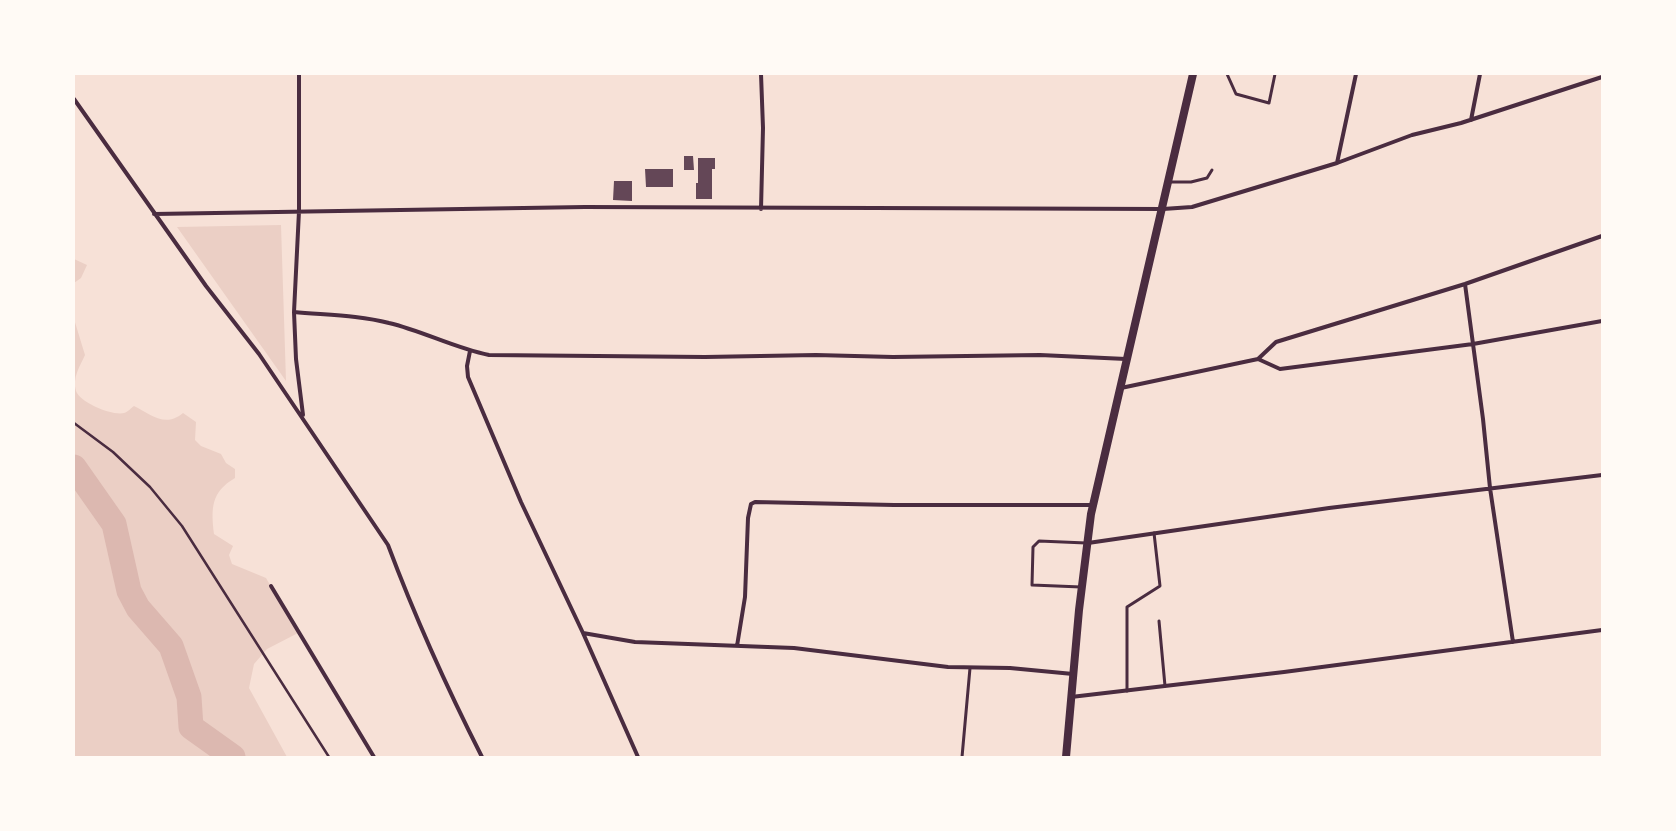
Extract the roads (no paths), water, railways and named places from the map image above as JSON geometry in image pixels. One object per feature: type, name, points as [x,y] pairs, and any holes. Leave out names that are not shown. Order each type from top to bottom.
[{"type":"main road","points":[[1066,757],[1082,587],[1094,505],[1121,388],[1126,359],[1163,209],[1193,74]]},
{"type":"street","points":[[299,74],[299,211],[294,312],[296,359],[303,418]]},
{"type":"street","points":[[761,74],[763,128],[761,209]]},
{"type":"street","points":[[1337,163],[1356,74]]},
{"type":"street","points":[[1471,120],[1480,74]]},
{"type":"street","points":[[1595,80],[1596,74]]},
{"type":"street","points":[[154,214],[585,207],[761,209],[1192,208],[1337,163],[1412,135],[1471,120],[1602,77]]},
{"type":"street","points":[[74,99],[206,286],[259,354],[388,545],[453,701],[482,757]]},
{"type":"street","points":[[1121,388],[1258,359],[1276,342],[1465,284],[1602,236]]},
{"type":"street","points":[[1465,284],[1490,488],[1512,642]]},
{"type":"street","points":[[294,312],[357,317],[388,322],[470,351],[489,355],[705,357],[816,355],[893,357],[1032,355],[1126,359]]},
{"type":"street","points":[[1258,359],[1280,369],[1473,344],[1602,321]]},
{"type":"street","points":[[470,351],[467,366],[468,377],[521,502],[583,633],[638,757]]},
{"type":"street","points":[[1088,543],[1322,509],[1602,475]]},
{"type":"street","points":[[737,646],[745,597],[748,518],[751,504],[755,502],[894,505],[1094,505]]},
{"type":"street","points":[[271,586],[374,757]]},
{"type":"street","points":[[1071,697],[1602,630]]},
{"type":"street","points":[[583,633],[635,642],[794,648],[948,667],[1010,668],[1074,674]]},
{"type":"lane","points":[[1227,74],[1236,94],[1269,103],[1276,74]]},
{"type":"lane","points":[[1169,182],[1191,182],[1208,178],[1212,170]]},
{"type":"lane","points":[[1127,691],[1127,607],[1160,586],[1154,533]]},
{"type":"lane","points":[[1082,587],[1032,585],[1033,547],[1039,541],[1088,543]]},
{"type":"lane","points":[[1159,621],[1165,686]]},
{"type":"lane","points":[[962,757],[970,668]]},
{"type":"waterway","points":[[74,467],[114,524],[129,591],[138,608],[171,646],[189,697],[191,727],[233,757]]}]
